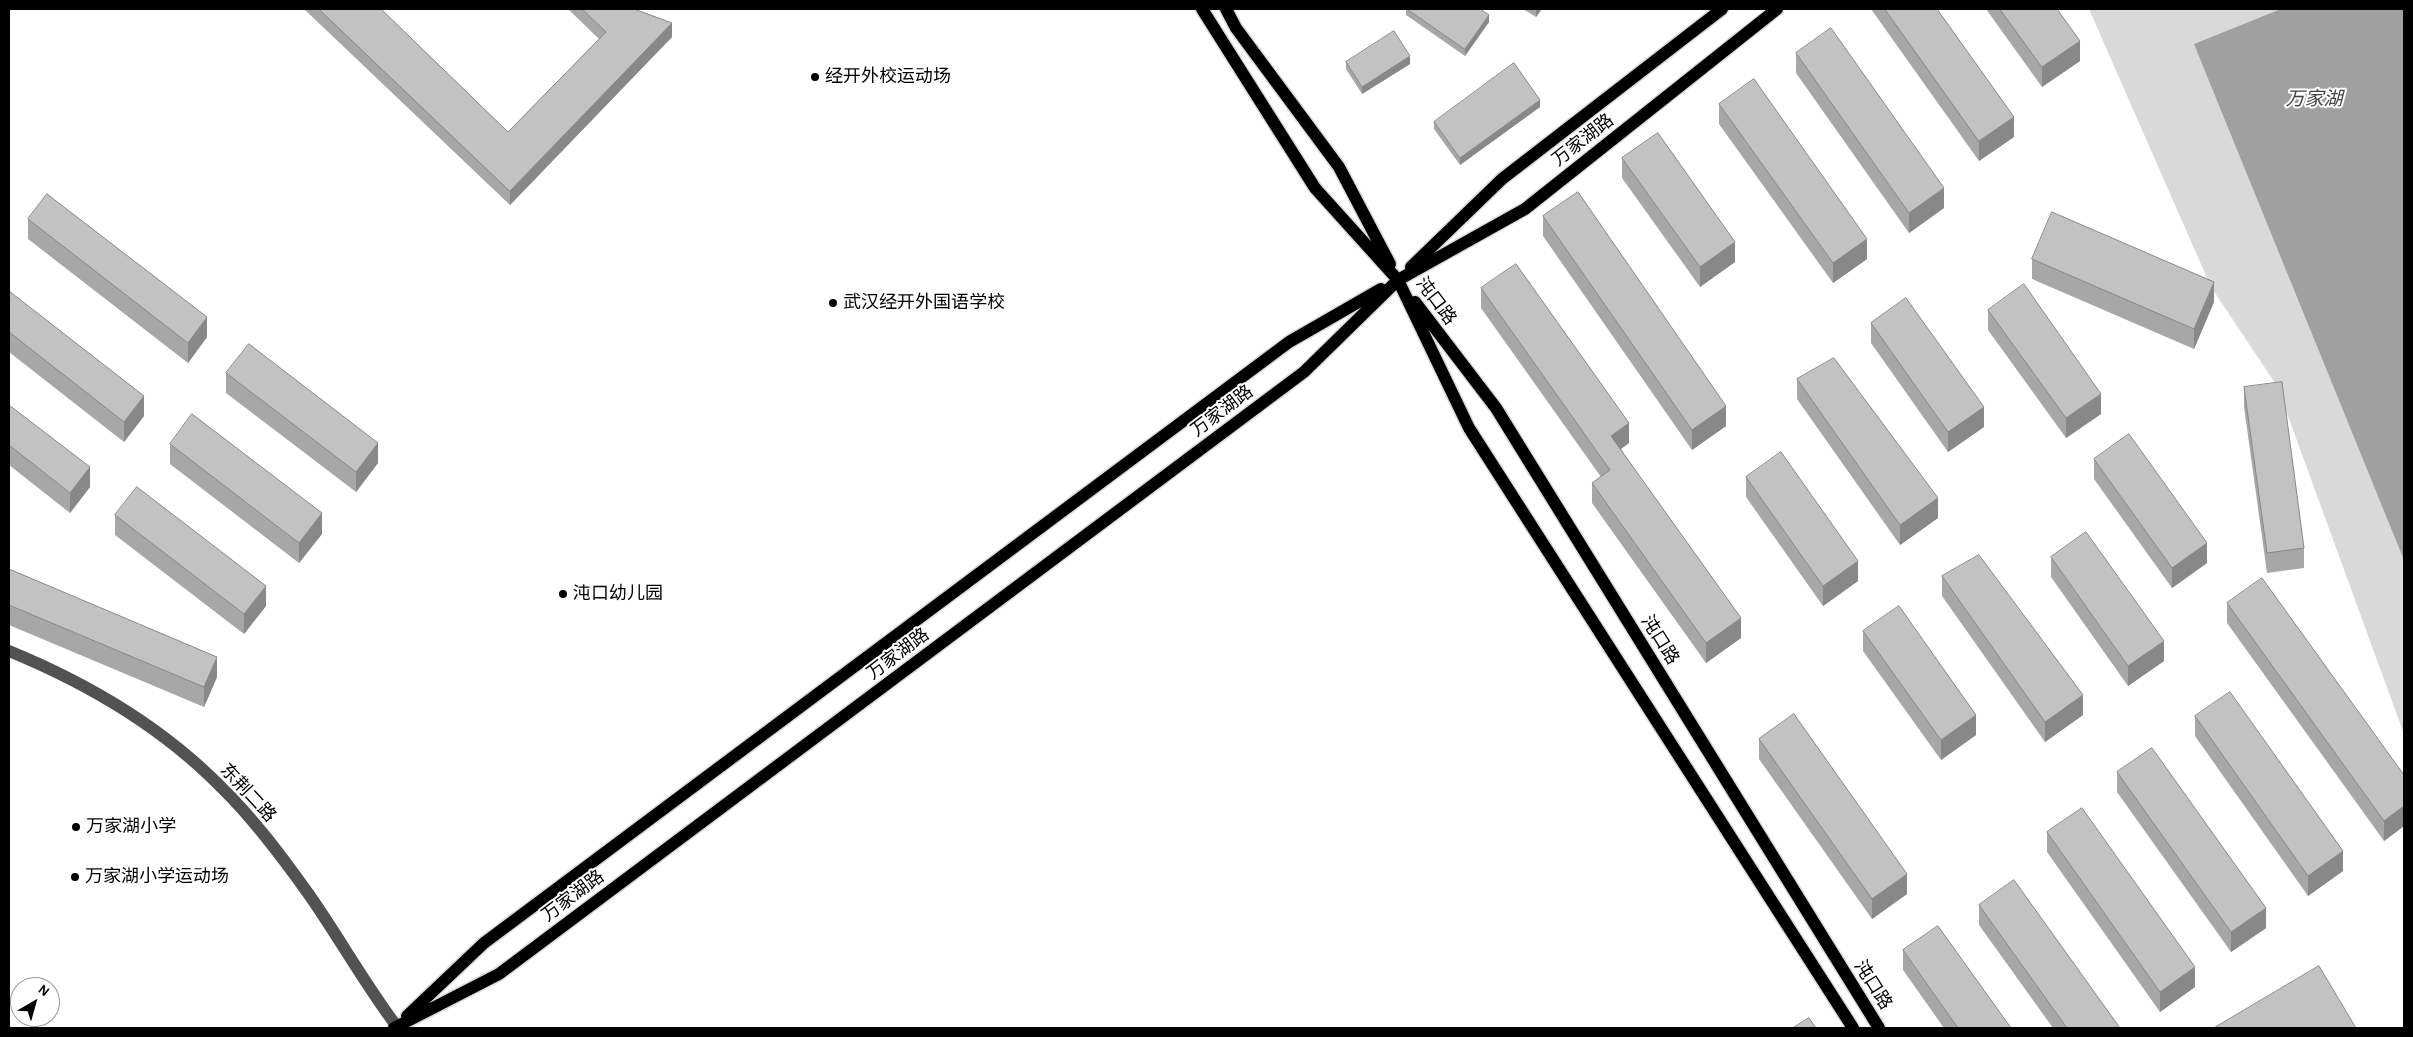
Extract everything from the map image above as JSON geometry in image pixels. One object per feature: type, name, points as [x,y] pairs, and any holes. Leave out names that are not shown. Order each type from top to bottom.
[{"type":"main road","name":"沌口路","points":[[1202,9],[1314,188],[1398,280],[1496,408],[1879,1028]]},
{"type":"main road","name":"沌口路","points":[[1226,9],[1236,28],[1339,167],[1398,280],[1469,428],[1853,1028]]},
{"type":"main road","name":"万家湖路","points":[[395,1028],[500,974],[1304,372],[1502,179],[1722,9]]},
{"type":"main road","name":"万家湖路","points":[[395,1028],[484,943],[1289,342],[1525,208],[1777,9]]},
{"type":"street","name":"东荆二路","points":[[9,651],[71,678],[121,706],[172,744],[222,787],[273,847],[310,896],[395,1028]]},
{"type":"shaded area","points":[[2089,9],[2404,9],[2404,734],[2277,386],[2211,287]]},
{"type":"water","name":"万家湖","points":[[2281,9],[2404,9],[2404,560],[2194,44]]},
{"type":"building","points":[[319,9],[381,9],[508,132],[606,32],[582,9],[634,9],[672,23],[510,191]]},
{"type":"building","points":[[1407,9],[1480,9],[1489,15],[1465,49]]},
{"type":"building","points":[[1885,9],[1937,9],[2014,117],[1979,141]]},
{"type":"building","points":[[2000,9],[2057,9],[2080,41],[2042,67]]},
{"type":"building","points":[[1831,28],[1944,188],[1909,213],[1796,53]]},
{"type":"building","points":[[1394,31],[1410,56],[1362,87],[1346,62]]},
{"type":"building","points":[[1514,63],[1540,100],[1460,158],[1434,122]]},
{"type":"building","points":[[1754,79],[1867,239],[1833,263],[1719,104]]},
{"type":"building","points":[[1658,133],[1735,242],[1700,267],[1622,158]]},
{"type":"building","points":[[1578,192],[1726,406],[1692,430],[1543,216]]},
{"type":"building","points":[[47,194],[207,317],[188,343],[28,219]]},
{"type":"building","points":[[2052,212],[2214,282],[2194,329],[2032,259]]},
{"type":"building","points":[[1516,264],[1629,423],[1611,436],[1741,618],[1706,643],[1592,483],[1610,470],[1481,288]]},
{"type":"building","points":[[2024,284],[2101,394],[2066,418],[1988,310]]},
{"type":"building","points":[[9,291],[144,396],[124,422],[9,332]]},
{"type":"building","points":[[1906,298],[1984,407],[1948,432],[1871,323]]},
{"type":"building","points":[[249,344],[378,443],[356,472],[226,373]]},
{"type":"building","points":[[1834,358],[1938,498],[1900,525],[1797,379]]},
{"type":"building","points":[[2282,382],[2304,548],[2267,553],[2244,387]]},
{"type":"building","points":[[9,405],[90,467],[70,493],[9,445]]},
{"type":"building","points":[[192,414],[322,513],[299,543],[170,444]]},
{"type":"building","points":[[2129,434],[2207,543],[2172,568],[2094,459]]},
{"type":"building","points":[[1781,452],[1858,561],[1823,586],[1746,477]]},
{"type":"building","points":[[137,487],[266,586],[244,614],[115,515]]},
{"type":"building","points":[[2086,532],[2164,641],[2128,666],[2051,557]]},
{"type":"building","points":[[1979,555],[2083,695],[2045,722],[1942,576]]},
{"type":"building","points":[[9,569],[217,657],[204,687],[9,605]]},
{"type":"building","points":[[2262,578],[2404,775],[2404,806],[2384,821],[2227,603]]},
{"type":"building","points":[[1899,606],[1976,715],[1941,740],[1863,631]]},
{"type":"building","points":[[2230,692],[2343,851],[2308,876],[2195,716]]},
{"type":"building","points":[[1794,714],[1907,874],[1872,899],[1759,739]]},
{"type":"building","points":[[2152,748],[2266,908],[2231,932],[2117,772]]},
{"type":"building","points":[[2082,808],[2195,967],[2160,992],[2047,832]]},
{"type":"building","points":[[2014,880],[2120,1028],[2067,1028],[1979,905]]},
{"type":"building","points":[[1938,926],[2011,1028],[1958,1028],[1903,950]]},
{"type":"building","points":[[2319,966],[2356,1028],[2214,1028]]},
{"type":"building","points":[[1809,1018],[1816,1028],[1793,1028]]},
{"type":"place","name":"经开外校运动场","points":[[815,77]]},
{"type":"place","name":"武汉经开外国语学校","points":[[833,303]]},
{"type":"place","name":"沌口幼儿园","points":[[563,594]]},
{"type":"place","name":"万家湖小学","points":[[76,827]]},
{"type":"place","name":"万家湖小学运动场","points":[[75,877]]}]
